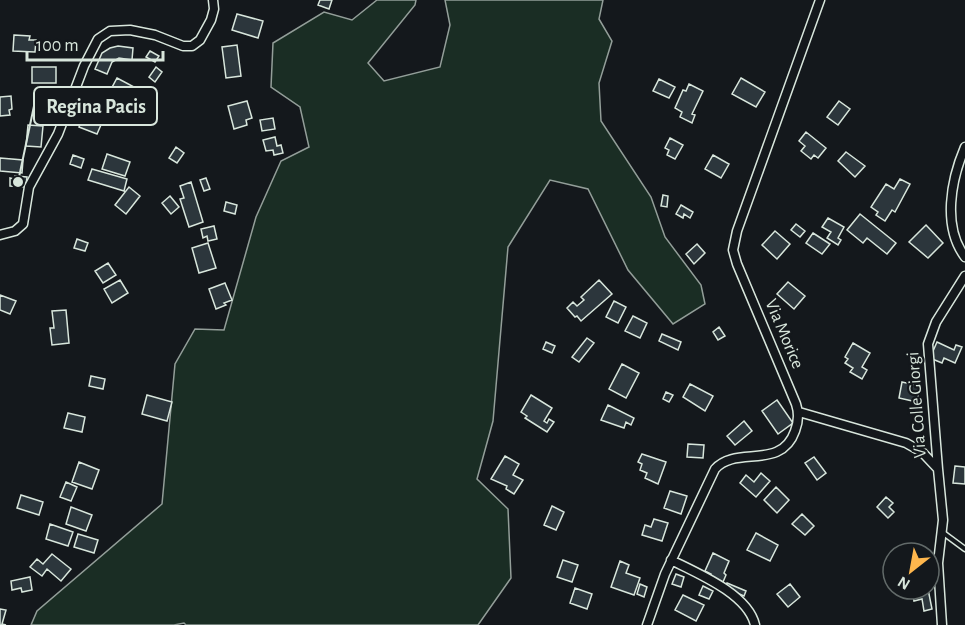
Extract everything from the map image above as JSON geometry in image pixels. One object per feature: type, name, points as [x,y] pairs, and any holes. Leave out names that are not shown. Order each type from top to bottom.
[{"type":"street","points":[[0,235],[15,231],[22,225],[29,187],[58,134],[86,61],[100,37],[114,30],[135,31],[164,38],[183,46],[192,46],[200,40],[211,20],[214,9],[213,0]]},
{"type":"street","name":"Via Morice","points":[[799,412],[737,264],[734,246],[741,220],[820,0]]},
{"type":"street","points":[[965,147],[956,174],[951,216],[955,238],[965,257]]},
{"type":"street","name":"Via Colle Giorgi","points":[[942,625],[938,563],[943,520],[928,344],[936,322],[965,276]]},
{"type":"street","points":[[647,625],[671,560],[718,466],[729,459],[759,457],[782,449],[793,436],[799,412],[906,443],[922,452],[938,470]]},
{"type":"street","points":[[671,560],[729,592],[750,613],[755,625]]},
{"type":"lane","points":[[942,532],[965,549]]},
{"type":"green space","points":[[377,0],[416,0],[415,5],[368,63],[384,81],[440,67],[450,25],[445,0],[603,0],[599,19],[612,41],[599,83],[601,121],[651,197],[665,237],[701,285],[705,304],[673,324],[628,270],[588,189],[550,180],[508,247],[493,421],[477,479],[508,509],[511,578],[478,625],[186,625],[184,623],[174,625],[31,625],[37,611],[162,504],[175,364],[195,329],[224,330],[256,217],[281,161],[309,147],[300,107],[271,87],[273,43],[324,12],[352,20]]},
{"type":"building","points":[[320,0],[332,0],[329,9],[318,5]]},
{"type":"building","points":[[237,14],[263,21],[258,38],[232,30]]},
{"type":"building","points":[[14,35],[30,36],[29,40],[36,40],[35,52],[13,51]]},
{"type":"building","points":[[237,45],[241,76],[226,78],[222,47]]},
{"type":"building","points":[[118,46],[133,48],[132,60],[119,58],[112,62],[107,74],[95,69],[102,53]]},
{"type":"building","points":[[150,51],[159,56],[155,62],[146,57]]},
{"type":"building","points":[[32,67],[56,67],[56,83],[32,83]]},
{"type":"building","points":[[156,67],[162,72],[155,82],[149,77]]},
{"type":"building","points":[[117,78],[136,88],[129,102],[109,93]]},
{"type":"building","points":[[741,78],[765,92],[756,107],[732,94]]},
{"type":"building","points":[[659,79],[675,87],[669,98],[653,91]]},
{"type":"building","points":[[689,84],[703,91],[692,114],[695,115],[692,123],[680,117],[682,112],[675,108],[683,90],[686,91]]},
{"type":"building","points":[[11,96],[10,115],[0,116],[0,97]]},
{"type":"building","points":[[247,101],[252,118],[246,120],[247,125],[234,129],[228,106]]},
{"type":"building","points":[[839,101],[850,109],[838,125],[827,117]]},
{"type":"building","points":[[85,111],[104,118],[97,134],[79,127]]},
{"type":"building","points":[[273,118],[275,129],[262,131],[260,120]]},
{"type":"building","points":[[28,125],[43,126],[41,147],[26,146]]},
{"type":"building","points":[[806,132],[826,148],[818,158],[814,155],[811,159],[801,151],[805,146],[799,141]]},
{"type":"building","points":[[275,137],[277,146],[281,145],[283,153],[274,155],[273,150],[266,151],[263,140]]},
{"type":"building","points":[[670,138],[683,145],[675,159],[667,155],[669,150],[665,148]]},
{"type":"building","points":[[176,147],[184,153],[177,163],[169,158]]},
{"type":"building","points":[[846,152],[865,166],[855,177],[838,161]]},
{"type":"building","points":[[107,154],[130,162],[125,176],[102,169]]},
{"type":"building","points":[[73,155],[84,159],[81,168],[70,164]]},
{"type":"building","points":[[713,155],[729,164],[721,178],[705,169]]},
{"type":"building","points":[[0,158],[23,160],[22,173],[0,171]]},
{"type":"building","points":[[92,169],[127,179],[124,191],[88,180]]},
{"type":"building","points":[[15,176],[27,177],[26,187],[10,186],[10,178],[14,179]]},
{"type":"building","points":[[206,178],[210,189],[204,191],[200,180]]},
{"type":"building","points":[[900,179],[910,184],[895,212],[892,210],[885,221],[876,215],[878,212],[871,207],[886,184],[894,189]]},
{"type":"building","points":[[191,182],[203,222],[189,227],[180,199],[184,198],[180,186]]},
{"type":"building","points":[[129,187],[140,196],[126,214],[115,205]]},
{"type":"building","points":[[663,195],[668,196],[667,207],[661,206]]},
{"type":"building","points":[[170,196],[179,207],[171,214],[162,203]]},
{"type":"building","points":[[226,202],[237,205],[235,214],[224,211]]},
{"type":"building","points":[[681,205],[693,212],[690,218],[684,214],[683,218],[676,214]]},
{"type":"building","points":[[860,214],[896,243],[887,254],[867,238],[863,243],[847,230]]},
{"type":"building","points":[[828,218],[844,227],[838,238],[841,240],[838,245],[827,238],[831,232],[822,227]]},
{"type":"building","points":[[796,224],[805,231],[800,237],[791,230]]},
{"type":"building","points":[[926,225],[943,243],[928,258],[909,242]]},
{"type":"building","points":[[214,226],[217,239],[208,241],[207,236],[203,238],[201,229]]},
{"type":"building","points":[[775,231],[790,244],[777,259],[762,245]]},
{"type":"building","points":[[813,233],[830,244],[822,254],[806,243]]},
{"type":"building","points":[[77,239],[88,243],[85,251],[74,248]]},
{"type":"building","points":[[208,243],[216,268],[199,273],[192,248]]},
{"type":"building","points":[[697,244],[705,253],[694,264],[686,254]]},
{"type":"building","points":[[108,263],[116,275],[103,283],[95,271]]},
{"type":"building","points":[[120,280],[128,293],[112,303],[104,289]]},
{"type":"building","points":[[599,280],[612,294],[581,321],[567,308],[573,302],[577,306],[584,300],[581,297]]},
{"type":"building","points":[[788,282],[805,296],[794,309],[777,294]]},
{"type":"building","points":[[225,283],[232,300],[216,309],[209,289]]},
{"type":"building","points":[[0,295],[16,301],[10,314],[0,310]]},
{"type":"building","points":[[614,301],[626,307],[618,323],[606,317]]},
{"type":"building","points":[[66,310],[69,343],[52,345],[50,328],[54,328],[52,311]]},
{"type":"building","points":[[633,316],[647,323],[640,338],[625,331]]},
{"type":"building","points":[[719,327],[725,336],[718,340],[713,332]]},
{"type":"building","points":[[662,334],[681,342],[678,350],[659,341]]},
{"type":"building","points":[[587,338],[594,343],[579,362],[572,357]]},
{"type":"building","points":[[546,342],[555,346],[552,353],[543,349]]},
{"type":"building","points":[[937,342],[954,350],[956,345],[962,347],[955,363],[944,358],[942,363],[930,358]]},
{"type":"building","points":[[853,343],[870,353],[862,367],[867,370],[862,379],[850,372],[853,368],[845,363],[848,359],[845,357]]},
{"type":"building","points":[[622,364],[639,373],[626,398],[609,389]]},
{"type":"building","points":[[91,376],[105,379],[103,389],[89,386]]},
{"type":"building","points":[[902,382],[920,386],[917,402],[899,398]]},
{"type":"building","points":[[690,384],[713,396],[705,411],[683,397]]},
{"type":"building","points":[[666,392],[673,395],[669,402],[663,399]]},
{"type":"building","points":[[147,395],[172,402],[167,421],[142,414]]},
{"type":"building","points":[[531,395],[552,408],[544,421],[547,423],[549,419],[554,422],[547,432],[525,418],[527,416],[521,412]]},
{"type":"building","points":[[777,400],[793,423],[778,434],[762,411]]},
{"type":"building","points":[[608,405],[634,418],[631,425],[626,422],[624,428],[601,420]]},
{"type":"building","points":[[68,413],[85,417],[82,432],[64,428]]},
{"type":"building","points":[[744,421],[752,431],[735,445],[727,436]]},
{"type":"building","points":[[688,444],[704,445],[703,458],[687,457]]},
{"type":"building","points":[[642,454],[666,462],[658,484],[645,478],[647,473],[640,470],[642,464],[638,462]]},
{"type":"building","points":[[505,456],[519,464],[513,475],[523,480],[514,494],[506,489],[507,486],[491,479]]},
{"type":"building","points":[[814,457],[826,473],[817,480],[805,463]]},
{"type":"building","points":[[79,462],[99,470],[92,489],[72,482]]},
{"type":"building","points":[[955,466],[965,467],[965,484],[953,483]]},
{"type":"building","points":[[761,473],[770,481],[756,497],[740,483],[746,475],[754,482]]},
{"type":"building","points":[[66,482],[77,487],[71,501],[60,497]]},
{"type":"building","points":[[776,487],[789,500],[777,513],[764,500]]},
{"type":"building","points":[[670,491],[687,496],[681,514],[664,508]]},
{"type":"building","points":[[21,495],[43,502],[39,515],[17,508]]},
{"type":"building","points":[[886,497],[893,503],[889,507],[894,512],[888,518],[877,507]]},
{"type":"building","points":[[552,506],[564,512],[556,530],[544,525]]},
{"type":"building","points":[[71,507],[92,515],[86,531],[66,524]]},
{"type":"building","points":[[802,514],[814,526],[805,535],[792,524]]},
{"type":"building","points":[[654,519],[668,523],[662,541],[642,535],[645,525],[651,527]]},
{"type":"building","points":[[50,524],[73,532],[68,546],[46,539]]},
{"type":"building","points":[[756,533],[778,545],[770,561],[747,550]]},
{"type":"building","points":[[78,534],[98,540],[94,553],[74,547]]},
{"type":"building","points":[[713,553],[729,561],[723,582],[705,571]]},
{"type":"building","points":[[52,554],[71,569],[61,581],[47,569],[42,576],[30,567],[37,559],[43,564]]},
{"type":"building","points":[[563,560],[578,565],[572,582],[557,577]]},
{"type":"building","points":[[620,561],[629,565],[626,573],[640,578],[634,595],[611,587]]},
{"type":"building","points":[[676,574],[684,577],[681,587],[672,584]]},
{"type":"building","points":[[30,577],[32,590],[22,592],[21,588],[12,590],[11,581]]},
{"type":"building","points":[[727,583],[746,591],[744,596],[725,588]]},
{"type":"building","points":[[640,584],[647,587],[644,597],[637,594]]},
{"type":"building","points":[[790,584],[800,597],[788,607],[777,594]]},
{"type":"building","points":[[703,586],[713,591],[709,599],[699,595]]},
{"type":"building","points":[[575,588],[592,594],[587,609],[570,603]]},
{"type":"building","points":[[683,595],[704,605],[696,621],[675,610]]},
{"type":"building","points":[[922,601],[930,601],[932,609],[924,611]]},
{"type":"building","points":[[0,609],[6,610],[2,624],[6,625],[0,625]]},
{"type":"place","name":"Regina Pacis","points":[[18,182]]}]
